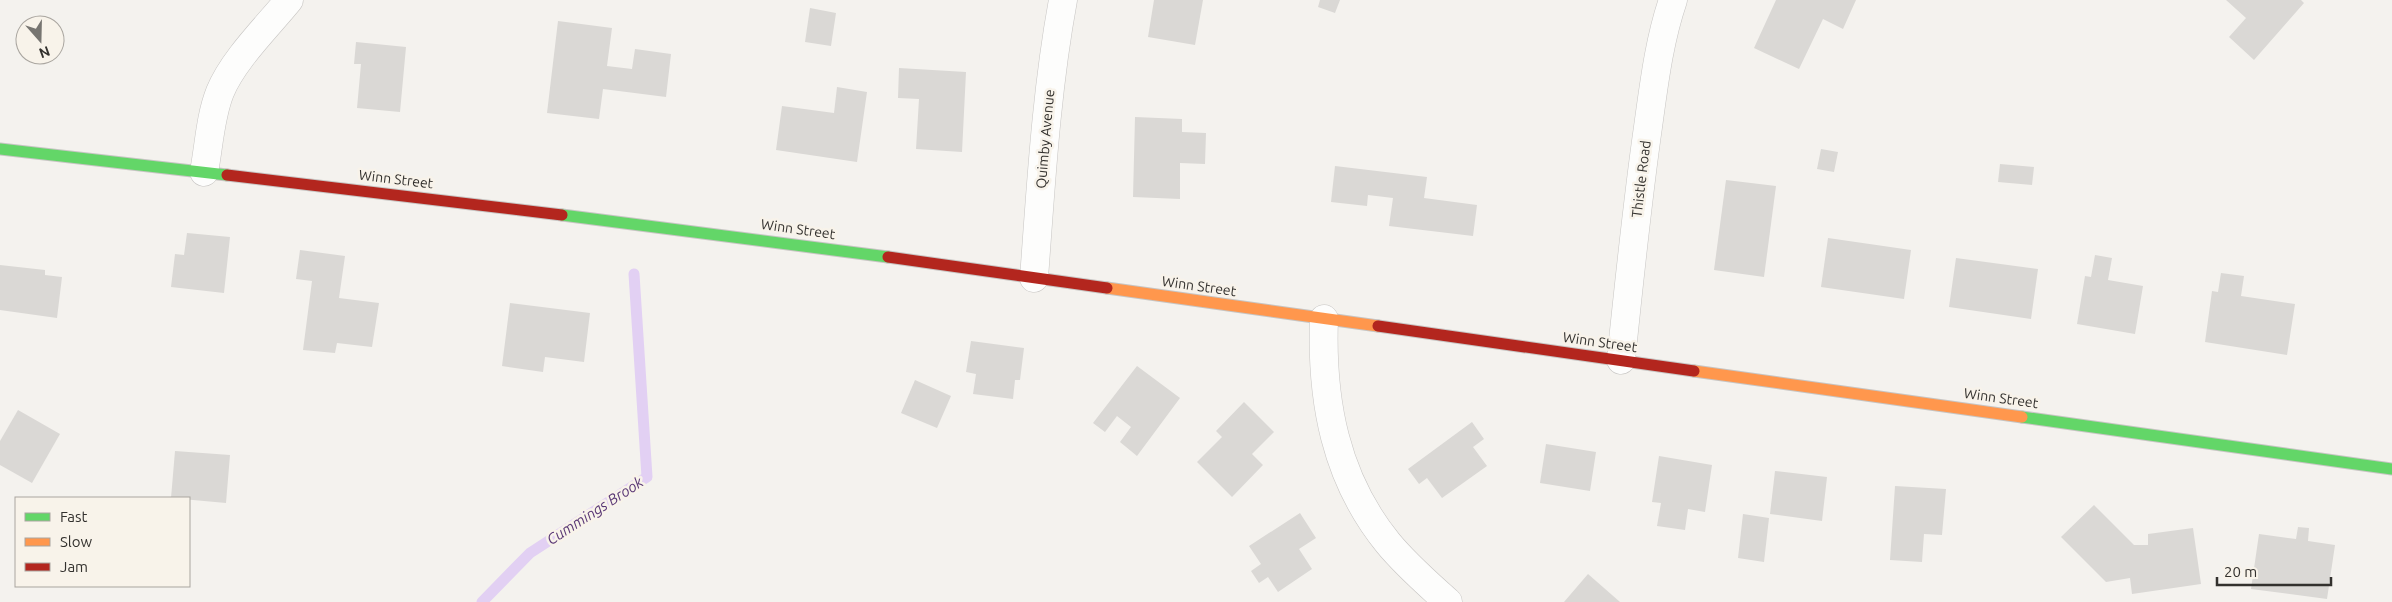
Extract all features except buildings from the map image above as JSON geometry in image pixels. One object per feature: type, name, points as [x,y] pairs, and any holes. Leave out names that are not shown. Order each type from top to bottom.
[{"type":"main road","name":"Winn Street","points":[[0,149],[754,238],[2392,469]]},
{"type":"street","points":[[204,172],[217,102],[224,83],[236,65],[289,0]]},
{"type":"street","name":"Quimby Avenue","points":[[1034,278],[1048,101],[1062,0]]},
{"type":"street","name":"Thistle Road","points":[[1620,360],[1639,187],[1664,25],[1672,0]]},
{"type":"street","points":[[1324,319],[1324,378],[1327,405],[1339,449],[1352,483],[1387,541],[1413,570],[1448,602]]},
{"type":"waterway","name":"Cummings Brook","points":[[482,602],[530,553],[647,477],[634,274]]},
{"type":"traffic: fast","points":[[0,149],[227,175]]},
{"type":"traffic: fast","points":[[562,215],[888,257]]},
{"type":"traffic: fast","points":[[2022,417],[2392,469]]},
{"type":"traffic: slow","points":[[1107,288],[1378,326]]},
{"type":"traffic: slow","points":[[1694,371],[2022,417]]},
{"type":"traffic: jam","points":[[227,175],[562,215]]},
{"type":"traffic: jam","points":[[888,257],[1107,288]]},
{"type":"traffic: jam","points":[[1378,326],[1694,371]]}]
